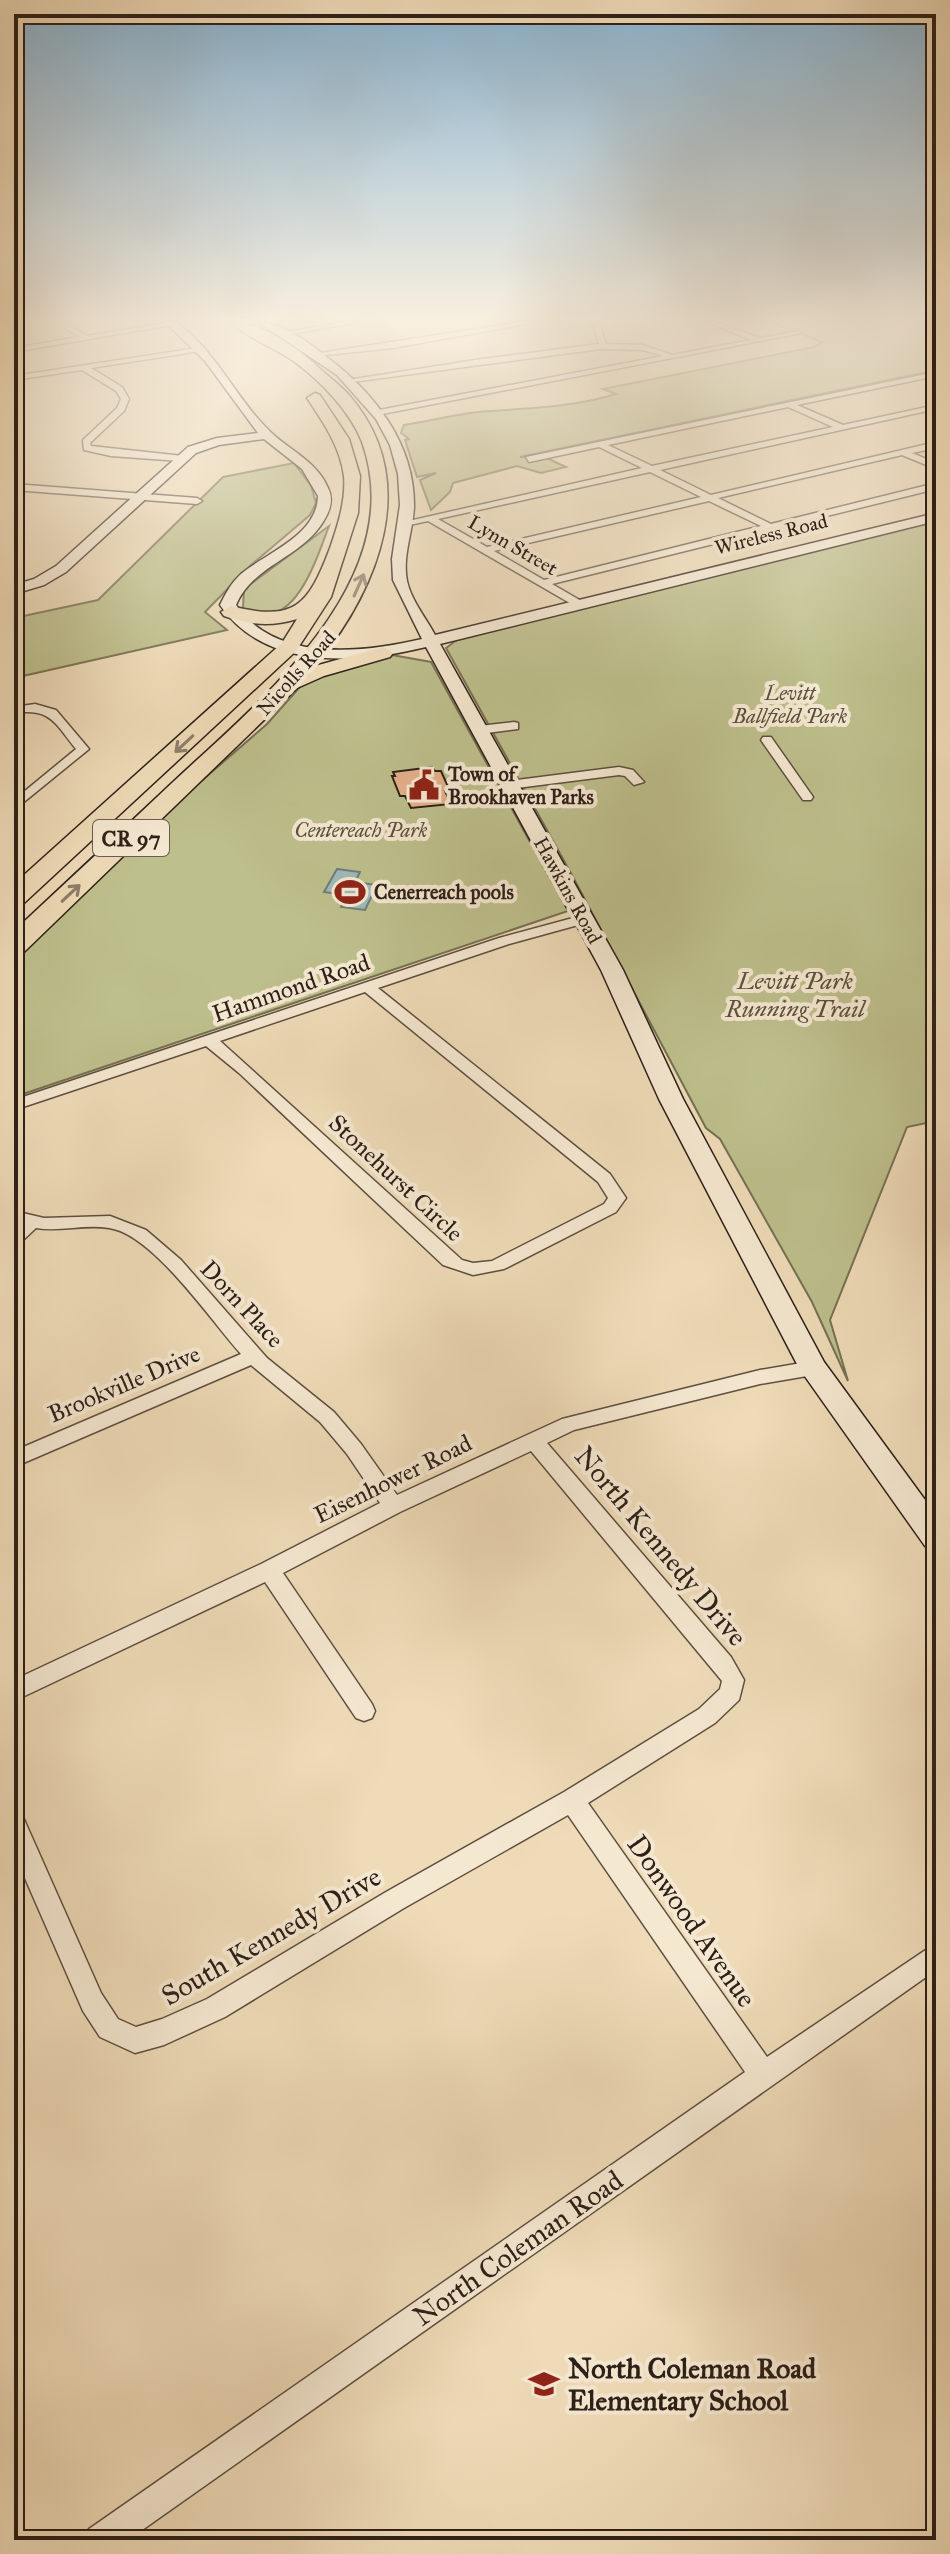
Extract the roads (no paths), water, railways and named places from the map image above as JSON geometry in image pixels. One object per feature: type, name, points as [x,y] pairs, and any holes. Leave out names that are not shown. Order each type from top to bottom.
[{"type":"highway","name":"Nicolls Road","points":[[14,898],[289,647],[321,597],[348,527],[354,503],[354,482],[342,441]]},
{"type":"highway","name":"Nicolls Road","points":[[14,946],[284,690],[338,627],[360,583],[375,540],[382,499],[379,465],[369,441]]},
{"type":"highway","points":[[237,618],[281,618],[299,613],[321,597]]},
{"type":"highway","points":[[237,618],[255,653],[252,670],[241,690]]},
{"type":"highway","points":[[338,627],[340,636],[354,644],[414,658]]},
{"type":"highway","points":[[284,690],[317,672],[383,653]]},
{"type":"street","points":[[87,441],[87,448],[111,453],[180,458]]},
{"type":"street","points":[[14,590],[39,582],[61,569],[180,458],[209,444],[227,441]]},
{"type":"street","points":[[275,441],[311,471],[324,494],[324,505],[312,526],[294,545],[244,579],[230,598],[237,618],[252,633],[289,647],[414,658],[453,684]]},
{"type":"street","name":"Hawkins Road","points":[[393,441],[405,473],[405,523],[399,579],[429,642],[612,970],[671,1099],[813,1368],[936,1538]]},
{"type":"street","points":[[529,459],[613,441]]},
{"type":"street","points":[[405,523],[783,441]]},
{"type":"street","points":[[599,444],[770,527]]},
{"type":"street","points":[[485,550],[936,445]]},
{"type":"street","points":[[904,453],[936,466]]},
{"type":"street","points":[[543,583],[936,486]]},
{"type":"street","points":[[14,487],[197,501]]},
{"type":"street","points":[[14,501],[29,488]]},
{"type":"street","name":"Wireless Road","points":[[429,642],[936,515]]},
{"type":"street","name":"Lynn Street","points":[[430,518],[579,604]]},
{"type":"street","points":[[414,658],[429,642]]},
{"type":"street","points":[[14,710],[35,707],[52,712],[83,749],[14,806]]},
{"type":"street","points":[[479,730],[514,726]]},
{"type":"street","points":[[767,740],[807,797]]},
{"type":"street","points":[[506,779],[537,769]]},
{"type":"street","points":[[506,779],[619,771],[629,773],[638,782]]},
{"type":"street","name":"Hammond Road","points":[[14,1105],[504,941],[584,919]]},
{"type":"street","name":"Stonehurst Circle","points":[[210,1041],[277,1099],[449,1261],[461,1268],[479,1271],[498,1265],[610,1208],[617,1198],[604,1178],[368,987]]},
{"type":"street","points":[[14,1239],[22,1220]]},
{"type":"street","name":"Dorn Place","points":[[22,1220],[63,1226],[107,1222],[140,1233],[253,1356],[340,1432],[393,1506]]},
{"type":"street","name":"Brookville Drive","points":[[14,1459],[253,1356]]},
{"type":"street","name":"Eisenhower Road","points":[[14,1691],[269,1570],[393,1506],[592,1416],[813,1368]]},
{"type":"street","name":"North Kennedy Drive","points":[[534,1441],[723,1664],[733,1680],[731,1693],[707,1716],[572,1800]]},
{"type":"street","points":[[269,1570],[364,1711]]},
{"type":"street","name":"South Kennedy Drive","points":[[14,1825],[92,2002],[109,2028],[135,2040],[164,2032],[216,2008],[395,1900],[572,1800]]},
{"type":"street","name":"Donwood Avenue","points":[[572,1800],[764,2076]]},
{"type":"street","name":"North Coleman Road","points":[[100,2540],[936,1955]]},
{"type":"water","points":[[337,869],[360,872],[355,882],[377,885],[365,910],[341,907],[346,895],[324,892]]},
{"type":"place","name":"Town of Brookhaven Parks","points":[[424,785]]},
{"type":"place","name":"Cenerreach pools","points":[[350,892]]},
{"type":"place","name":"North Coleman Road Elementary School","points":[[544,2384]]},
{"type":"park label","name":"Levitt Ballfield Park","points":[[790,704]]},
{"type":"park label","name":"Centereach Park","points":[[361,830]]},
{"type":"park label","name":"Levitt Park Running Trail","points":[[795,995]]}]
